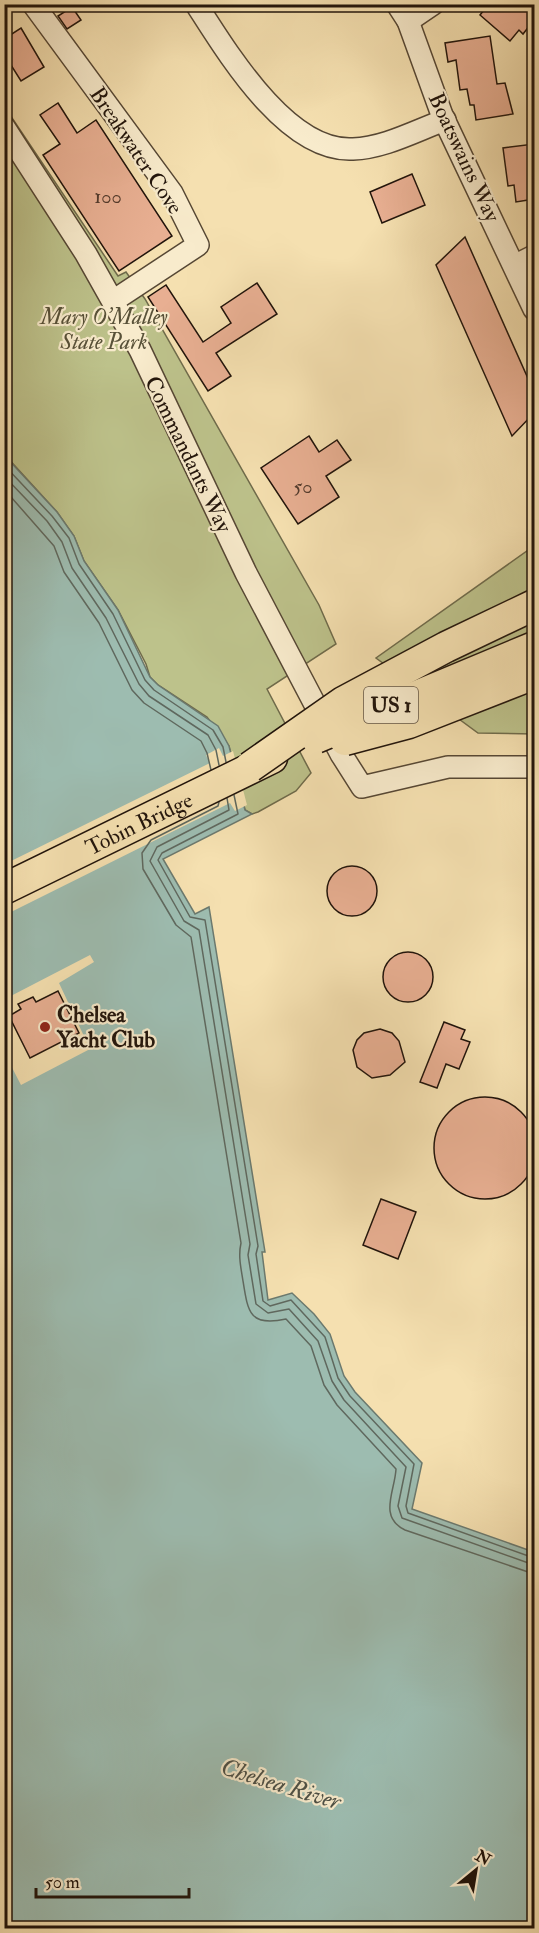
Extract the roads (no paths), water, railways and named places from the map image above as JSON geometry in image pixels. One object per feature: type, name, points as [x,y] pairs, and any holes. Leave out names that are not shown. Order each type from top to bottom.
[{"type":"highway","points":[[261,762],[343,702],[446,647],[534,605]]},
{"type":"highway","name":"US 1","points":[[261,762],[359,718],[534,647]]},
{"type":"highway","points":[[261,762],[390,729],[534,674]]},
{"type":"highway","name":"Tobin Bridge","points":[[4,888],[261,762]]},
{"type":"street","name":"Breakwater Cove","points":[[33,4],[172,192],[198,245],[113,301]]},
{"type":"street","points":[[196,4],[238,69],[259,94],[287,121],[317,143],[338,149],[376,146],[445,120]]},
{"type":"street","points":[[403,13],[433,4]]},
{"type":"street","name":"Boatswains Way","points":[[403,13],[445,120],[525,261],[534,309]]},
{"type":"street","name":"Commandants Way","points":[[4,127],[86,254],[140,350],[246,573],[341,754],[362,787],[448,767],[534,767]]},
{"type":"water","name":"Chelsea River","points":[[4,455],[57,512],[74,536],[84,561],[118,610],[150,677],[158,685],[218,726],[229,746],[245,810],[252,814],[163,859],[195,914],[209,907],[265,1252],[262,1252],[268,1300],[292,1293],[314,1314],[330,1334],[344,1376],[355,1392],[422,1463],[412,1509],[534,1552],[534,1928],[5,1928]]},
{"type":"place","name":"Chelsea Yacht Club","points":[[45,1027]]},
{"type":"park label","name":"Mary O'Malley State Park","points":[[104,328]]}]
